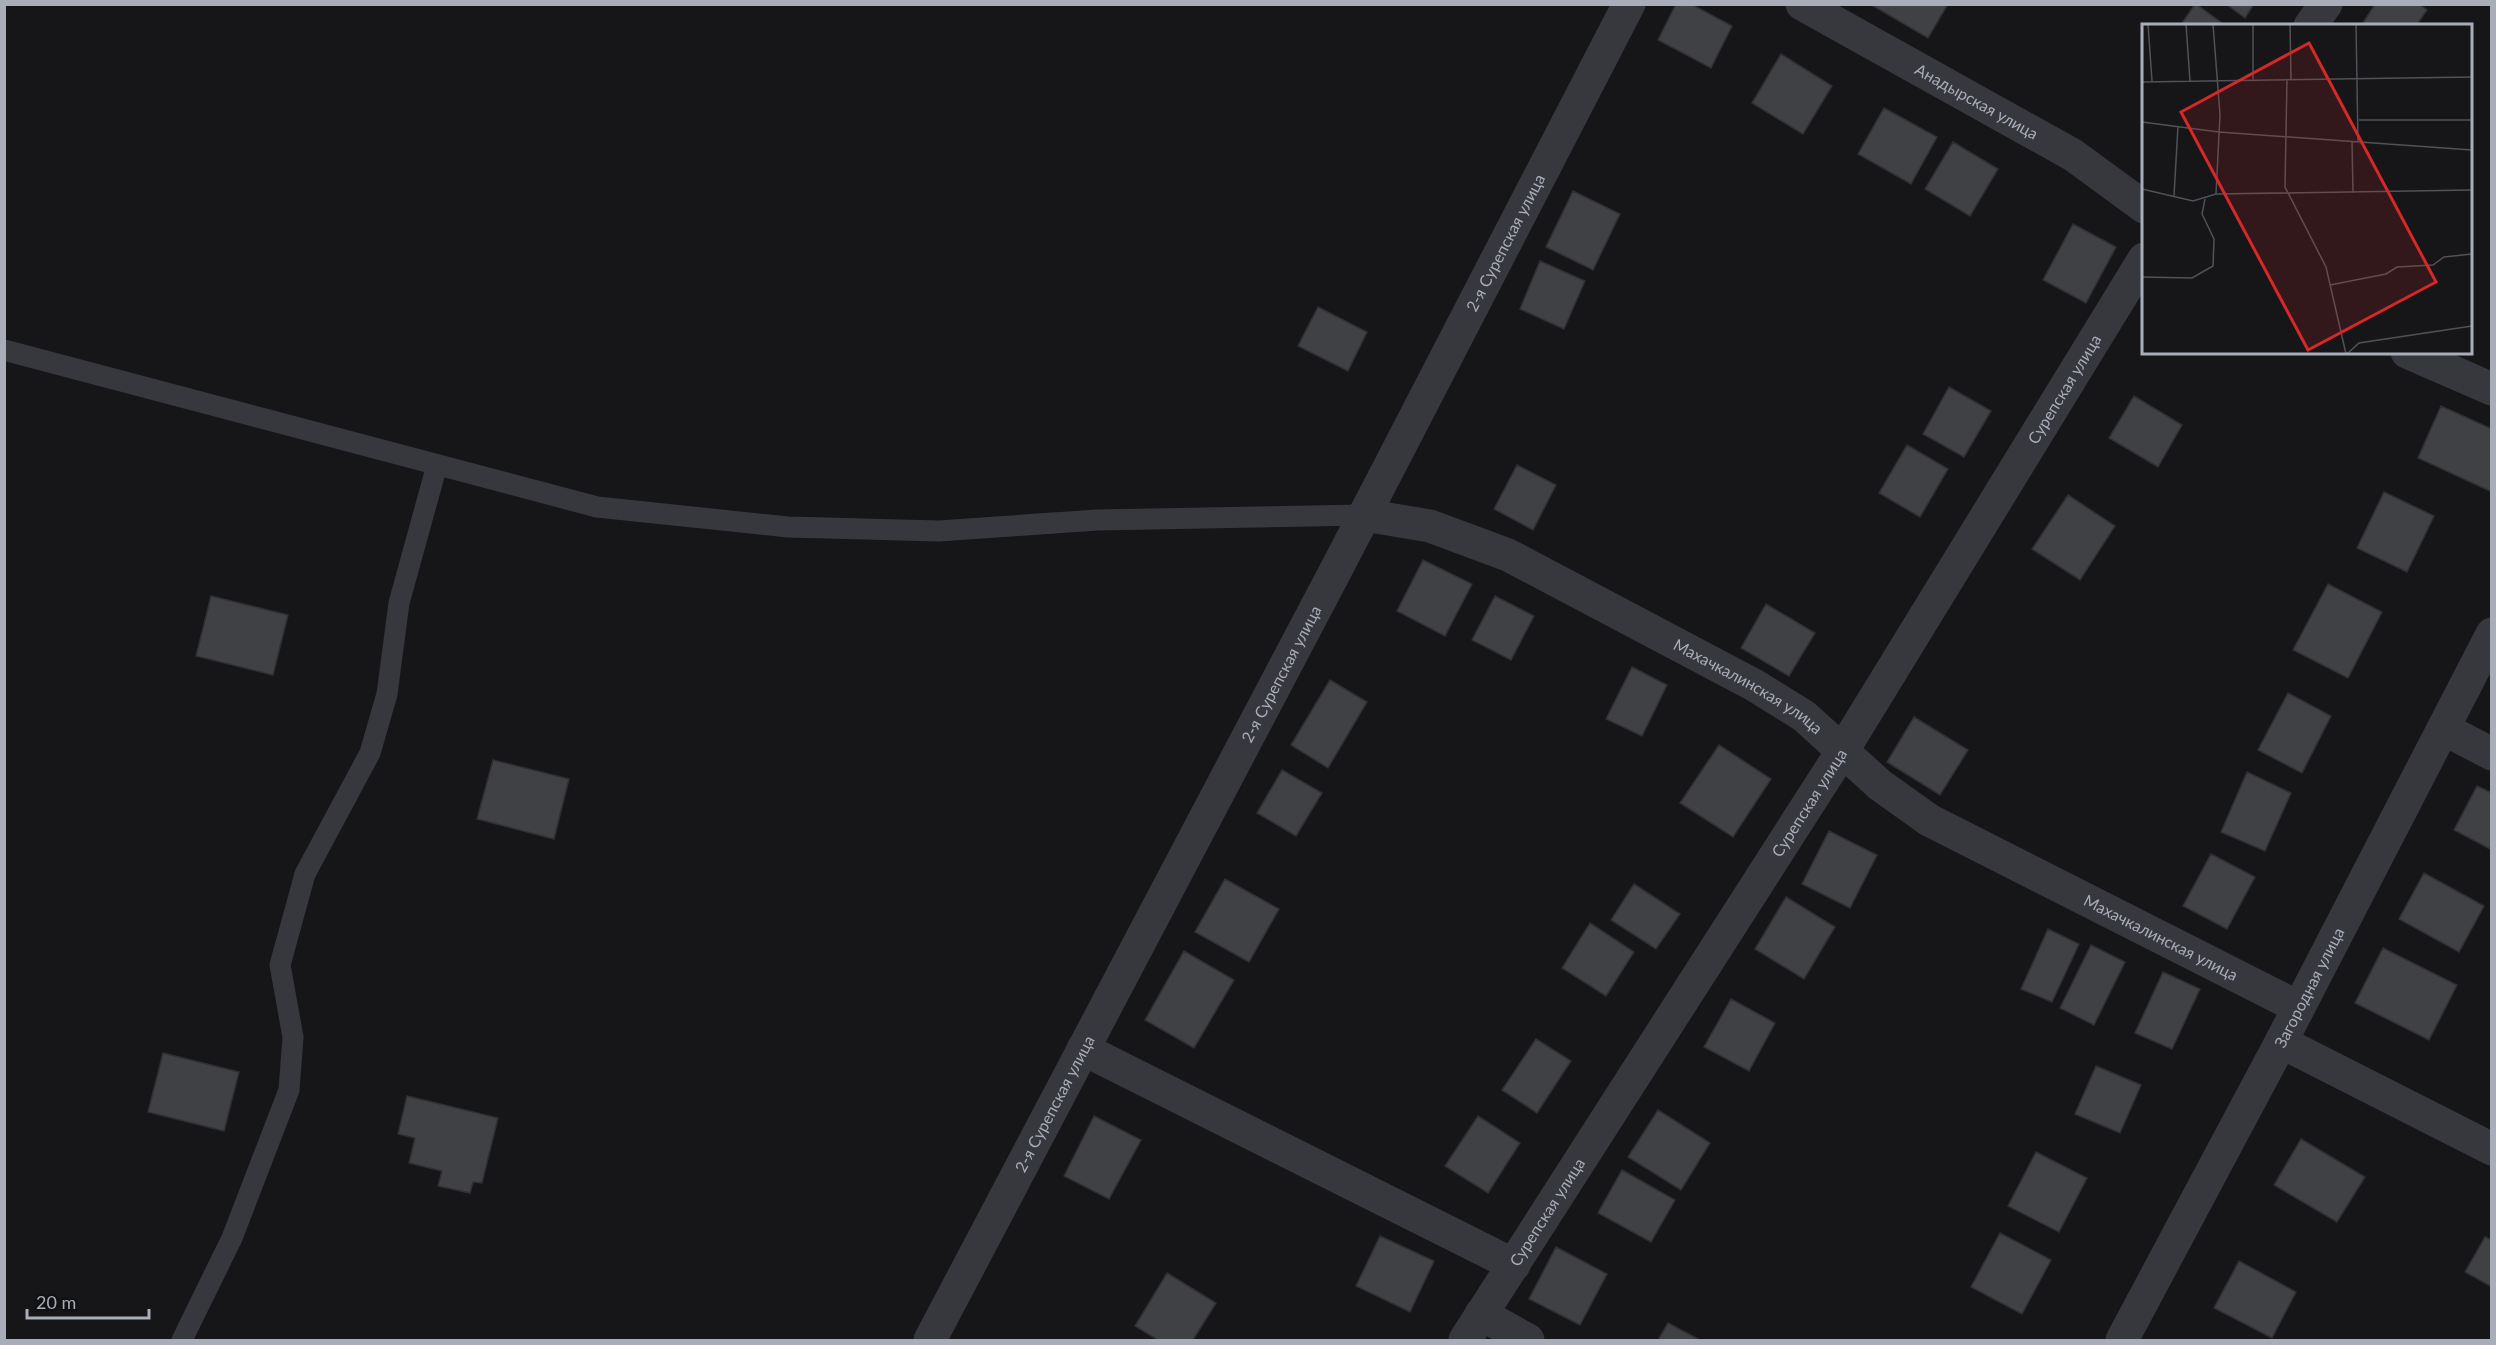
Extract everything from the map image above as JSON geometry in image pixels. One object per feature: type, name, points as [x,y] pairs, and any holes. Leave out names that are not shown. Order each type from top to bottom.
[{"type":"street","name":"2-я Сурепская улица","points":[[930,1341],[1364,515],[1629,4]]},
{"type":"street","name":"Анадырская улица","points":[[1802,4],[2073,155],[2142,206]]},
{"type":"street","points":[[2311,24],[2326,4]]},
{"type":"street","name":"Сурепская улица","points":[[1473,1328],[1843,750],[2142,262]]},
{"type":"street","points":[[2412,354],[2492,389]]},
{"type":"street","name":"Махачкалинская улица","points":[[1364,515],[1430,526],[1508,555],[1754,685],[1804,716],[1880,784],[1929,820],[2298,1007]]},
{"type":"street","name":"Загородная улица","points":[[2122,1341],[2281,1042],[2492,634]]},
{"type":"street","points":[[2444,729],[2492,754]]},
{"type":"street","points":[[2281,1042],[2492,1149]]},
{"type":"street","points":[[1083,1049],[1514,1265]]},
{"type":"street","points":[[1473,1328],[1528,1341]]},
{"type":"lane","points":[[4,350],[597,507],[788,527],[939,531],[1097,520],[1364,515]]},
{"type":"lane","points":[[182,1341],[232,1238],[289,1090],[293,1037],[280,965],[305,874],[370,753],[387,694],[399,603],[437,465]]},
{"type":"building","points":[[1676,4],[1691,4],[1732,26],[1711,68],[1658,40]]},
{"type":"building","points":[[1870,4],[1948,4],[1928,38]]},
{"type":"building","points":[[2196,4],[2223,24],[2181,24]]},
{"type":"building","points":[[2226,4],[2254,4],[2245,18]]},
{"type":"building","points":[[2375,4],[2419,4],[2427,10],[2417,24],[2362,24]]},
{"type":"building","points":[[1781,54],[1832,86],[1803,134],[1752,103]]},
{"type":"building","points":[[1884,108],[1937,137],[1911,184],[1858,154]]},
{"type":"building","points":[[1953,142],[1998,169],[1970,216],[1925,189]]},
{"type":"building","points":[[1573,191],[1620,214],[1593,270],[1546,247]]},
{"type":"building","points":[[2073,224],[2116,247],[2086,303],[2043,280]]},
{"type":"building","points":[[1540,261],[1585,281],[1564,329],[1520,309]]},
{"type":"building","points":[[1318,307],[1367,332],[1348,371],[1298,346]]},
{"type":"building","points":[[1949,387],[1991,411],[1964,457],[1923,434]]},
{"type":"building","points":[[2134,396],[2182,425],[2158,467],[2109,438]]},
{"type":"building","points":[[2441,406],[2492,429],[2492,492],[2418,458]]},
{"type":"building","points":[[1907,445],[1948,469],[1920,517],[1879,493]]},
{"type":"building","points":[[1517,465],[1556,485],[1533,530],[1494,509]]},
{"type":"building","points":[[2384,492],[2434,516],[2407,572],[2357,548]]},
{"type":"building","points":[[2068,495],[2115,526],[2080,580],[2032,549]]},
{"type":"building","points":[[1423,560],[1472,584],[1445,636],[1397,611]]},
{"type":"building","points":[[2328,584],[2382,612],[2348,678],[2293,650]]},
{"type":"building","points":[[211,596],[288,615],[273,675],[196,656]]},
{"type":"building","points":[[1495,596],[1534,616],[1511,660],[1472,640]]},
{"type":"building","points":[[1766,604],[1815,633],[1789,676],[1741,648]]},
{"type":"building","points":[[1632,667],[1667,685],[1642,736],[1606,719]]},
{"type":"building","points":[[1330,680],[1367,702],[1328,768],[1291,745]]},
{"type":"building","points":[[2288,693],[2331,716],[2302,773],[2258,750]]},
{"type":"building","points":[[1914,717],[1968,750],[1940,795],[1887,762]]},
{"type":"building","points":[[1719,745],[1771,779],[1733,837],[1680,803]]},
{"type":"building","points":[[493,760],[569,779],[554,839],[477,819]]},
{"type":"building","points":[[1282,770],[1322,793],[1296,836],[1257,813]]},
{"type":"building","points":[[2247,772],[2291,793],[2265,851],[2221,832]]},
{"type":"building","points":[[2477,786],[2492,793],[2492,850],[2454,830]]},
{"type":"building","points":[[1829,831],[1877,855],[1850,908],[1802,884]]},
{"type":"building","points":[[2211,854],[2255,877],[2227,929],[2183,906]]},
{"type":"building","points":[[2424,873],[2484,906],[2459,952],[2399,919]]},
{"type":"building","points":[[1225,879],[1279,909],[1249,962],[1195,932]]},
{"type":"building","points":[[1634,884],[1680,914],[1656,949],[1611,920]]},
{"type":"building","points":[[1786,897],[1835,927],[1804,979],[1755,949]]},
{"type":"building","points":[[1590,923],[1634,952],[1606,996],[1562,968]]},
{"type":"building","points":[[2048,929],[2079,944],[2052,1002],[2021,989]]},
{"type":"building","points":[[2091,945],[2125,962],[2094,1025],[2060,1008]]},
{"type":"building","points":[[2383,948],[2457,985],[2429,1040],[2355,1003]]},
{"type":"building","points":[[1184,951],[1234,980],[1194,1048],[1145,1020]]},
{"type":"building","points":[[2163,972],[2200,989],[2172,1049],[2135,1033]]},
{"type":"building","points":[[1731,999],[1775,1023],[1749,1071],[1704,1047]]},
{"type":"building","points":[[1536,1039],[1571,1061],[1537,1113],[1502,1090]]},
{"type":"building","points":[[163,1053],[239,1072],[224,1131],[148,1112]]},
{"type":"building","points":[[2096,1066],[2141,1085],[2120,1133],[2075,1114]]},
{"type":"building","points":[[407,1096],[498,1118],[482,1183],[473,1182],[470,1193],[438,1186],[442,1171],[409,1163],[415,1138],[398,1134]]},
{"type":"building","points":[[1658,1110],[1710,1143],[1681,1190],[1628,1157]]},
{"type":"building","points":[[1094,1116],[1141,1140],[1109,1199],[1064,1176]]},
{"type":"building","points":[[1478,1116],[1520,1143],[1488,1193],[1445,1166]]},
{"type":"building","points":[[2301,1139],[2365,1177],[2337,1222],[2274,1185]]},
{"type":"building","points":[[2036,1152],[2087,1178],[2059,1232],[2008,1206]]},
{"type":"building","points":[[1622,1170],[1675,1200],[1651,1242],[1598,1213]]},
{"type":"building","points":[[2000,1233],[2051,1260],[2022,1314],[1971,1287]]},
{"type":"building","points":[[1380,1236],[1434,1261],[1410,1312],[1356,1286]]},
{"type":"building","points":[[2485,1237],[2492,1240],[2492,1287],[2465,1272]]},
{"type":"building","points":[[1556,1247],[1607,1274],[1580,1325],[1529,1299]]},
{"type":"building","points":[[2239,1261],[2296,1292],[2272,1338],[2214,1308]]},
{"type":"building","points":[[1167,1273],[1216,1303],[1193,1340],[1158,1340],[1135,1326]]},
{"type":"building","points":[[1668,1323],[1700,1340],[1658,1340]]}]
